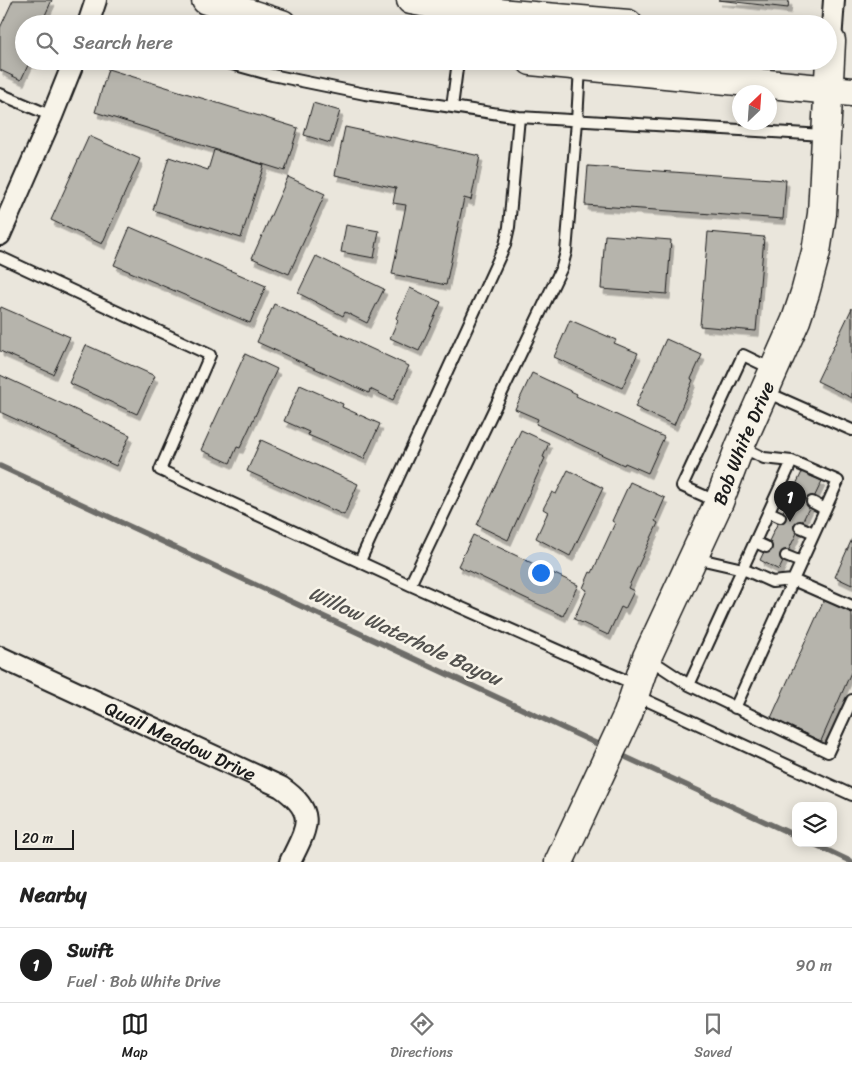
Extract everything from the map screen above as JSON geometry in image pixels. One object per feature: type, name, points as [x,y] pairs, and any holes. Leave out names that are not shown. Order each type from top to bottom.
[{"type":"street","points":[[91,15],[96,0]]},
{"type":"street","points":[[206,0],[254,15]]},
{"type":"street","points":[[411,0],[457,15]]},
{"type":"street","name":"Bob White Drive","points":[[834,0],[835,15]]},
{"type":"street","name":"Bob White Drive","points":[[559,862],[633,698],[647,657],[719,502],[740,446],[796,320],[816,252],[822,214],[825,136],[840,90],[837,41]]},
{"type":"street","points":[[0,235],[9,204],[52,116],[70,70]]},
{"type":"street","points":[[623,70],[840,90]]},
{"type":"street","name":"Quail Meadow Drive","points":[[0,657],[281,787],[300,803],[306,816],[306,829],[290,862]]},
{"type":"lane","points":[[254,70],[365,94],[519,117],[825,136]]},
{"type":"lane","points":[[452,107],[457,70]]},
{"type":"lane","points":[[410,584],[562,267],[566,252],[578,121],[580,70]]},
{"type":"lane","points":[[0,94],[52,116]]},
{"type":"lane","points":[[360,561],[505,245],[509,227],[519,117]]},
{"type":"lane","points":[[0,257],[210,355],[160,470],[410,584],[633,698],[852,794]]},
{"type":"lane","points":[[719,502],[682,486],[743,355],[769,381],[852,430]]},
{"type":"lane","points":[[735,708],[838,481],[792,461],[764,458],[740,446]]},
{"type":"lane","points":[[690,686],[792,461]]},
{"type":"lane","points":[[780,488],[791,493]]},
{"type":"lane","points":[[812,502],[825,508]]},
{"type":"lane","points":[[769,512],[780,517]]},
{"type":"lane","points":[[800,527],[814,533]]},
{"type":"lane","points":[[756,542],[766,547]]},
{"type":"lane","points":[[786,556],[801,562]]},
{"type":"lane","points":[[694,557],[743,569],[772,582],[793,580],[852,606]]},
{"type":"lane","points":[[647,657],[690,686],[828,752],[852,700]]},
{"type":"building","points":[[13,0],[52,0],[45,15],[15,15],[15,70],[26,70],[21,80],[0,70],[0,28]]},
{"type":"building","points":[[718,0],[789,0],[788,8]]},
{"type":"building","points":[[108,70],[111,70],[298,128],[285,171],[95,112]]},
{"type":"building","points":[[313,103],[340,111],[330,143],[304,135]]},
{"type":"building","points":[[345,127],[480,156],[471,200],[464,198],[446,285],[392,274],[406,205],[393,203],[396,188],[335,175]]},
{"type":"building","points":[[89,136],[140,159],[102,244],[51,220]]},
{"type":"building","points":[[214,150],[264,165],[241,238],[153,210],[169,157],[208,170]]},
{"type":"building","points":[[588,166],[786,180],[783,219],[585,205]]},
{"type":"building","points":[[288,177],[325,194],[289,274],[252,258]]},
{"type":"building","points":[[346,225],[379,231],[374,258],[341,252]]},
{"type":"building","points":[[130,227],[266,286],[250,323],[114,265]]},
{"type":"building","points":[[708,232],[764,237],[756,331],[700,326]]},
{"type":"building","points":[[605,235],[671,240],[667,294],[601,289]]},
{"type":"building","points":[[316,256],[384,289],[367,323],[345,312],[343,316],[298,293]]},
{"type":"building","points":[[410,288],[441,302],[419,351],[390,338],[398,320],[396,318]]},
{"type":"building","points":[[274,304],[409,366],[393,400],[370,389],[369,393],[257,342]]},
{"type":"building","points":[[1,307],[70,337],[53,374],[0,351]]},
{"type":"building","points":[[852,308],[852,398],[817,381]]},
{"type":"building","points":[[570,320],[616,340],[614,343],[638,353],[622,388],[554,357]]},
{"type":"building","points":[[666,339],[702,355],[674,425],[635,407]]},
{"type":"building","points":[[86,345],[155,376],[137,414],[69,383]]},
{"type":"building","points":[[245,354],[277,369],[240,448],[237,447],[230,463],[201,450]]},
{"type":"building","points":[[532,373],[664,437],[648,473],[625,463],[624,465],[536,424],[538,419],[515,409]]},
{"type":"building","points":[[0,375],[130,435],[116,466],[0,412]]},
{"type":"building","points":[[300,385],[343,404],[342,407],[380,424],[364,459],[308,435],[309,432],[284,421]]},
{"type":"building","points":[[521,430],[549,443],[543,457],[545,458],[508,540],[477,525]]},
{"type":"building","points":[[261,440],[358,484],[344,515],[247,471]]},
{"type":"building","points":[[568,470],[603,488],[570,556],[536,538],[548,512],[543,509],[552,492],[556,494]]},
{"type":"building","points":[[802,472],[822,481],[779,570],[760,560]]},
{"type":"building","points":[[630,482],[665,498],[655,521],[658,523],[628,588],[634,591],[625,609],[621,607],[608,635],[574,619],[587,590],[583,588],[615,523],[612,521]]},
{"type":"building","points":[[473,535],[578,585],[563,616],[458,566]]},
{"type":"building","points":[[852,539],[852,585],[835,577]]},
{"type":"building","points":[[824,600],[852,613],[852,670],[821,741],[771,718]]},
{"type":"waterway","name":"Willow Waterhole Bayou","points":[[0,466],[606,748]]},
{"type":"waterway","name":"Willow Waterhole Bayou","points":[[619,754],[792,834]]},
{"type":"waterway","name":"Willow Waterhole Bayou","points":[[820,847],[852,862]]},
{"type":"place","name":"Swift","points":[[790,522]]}]
